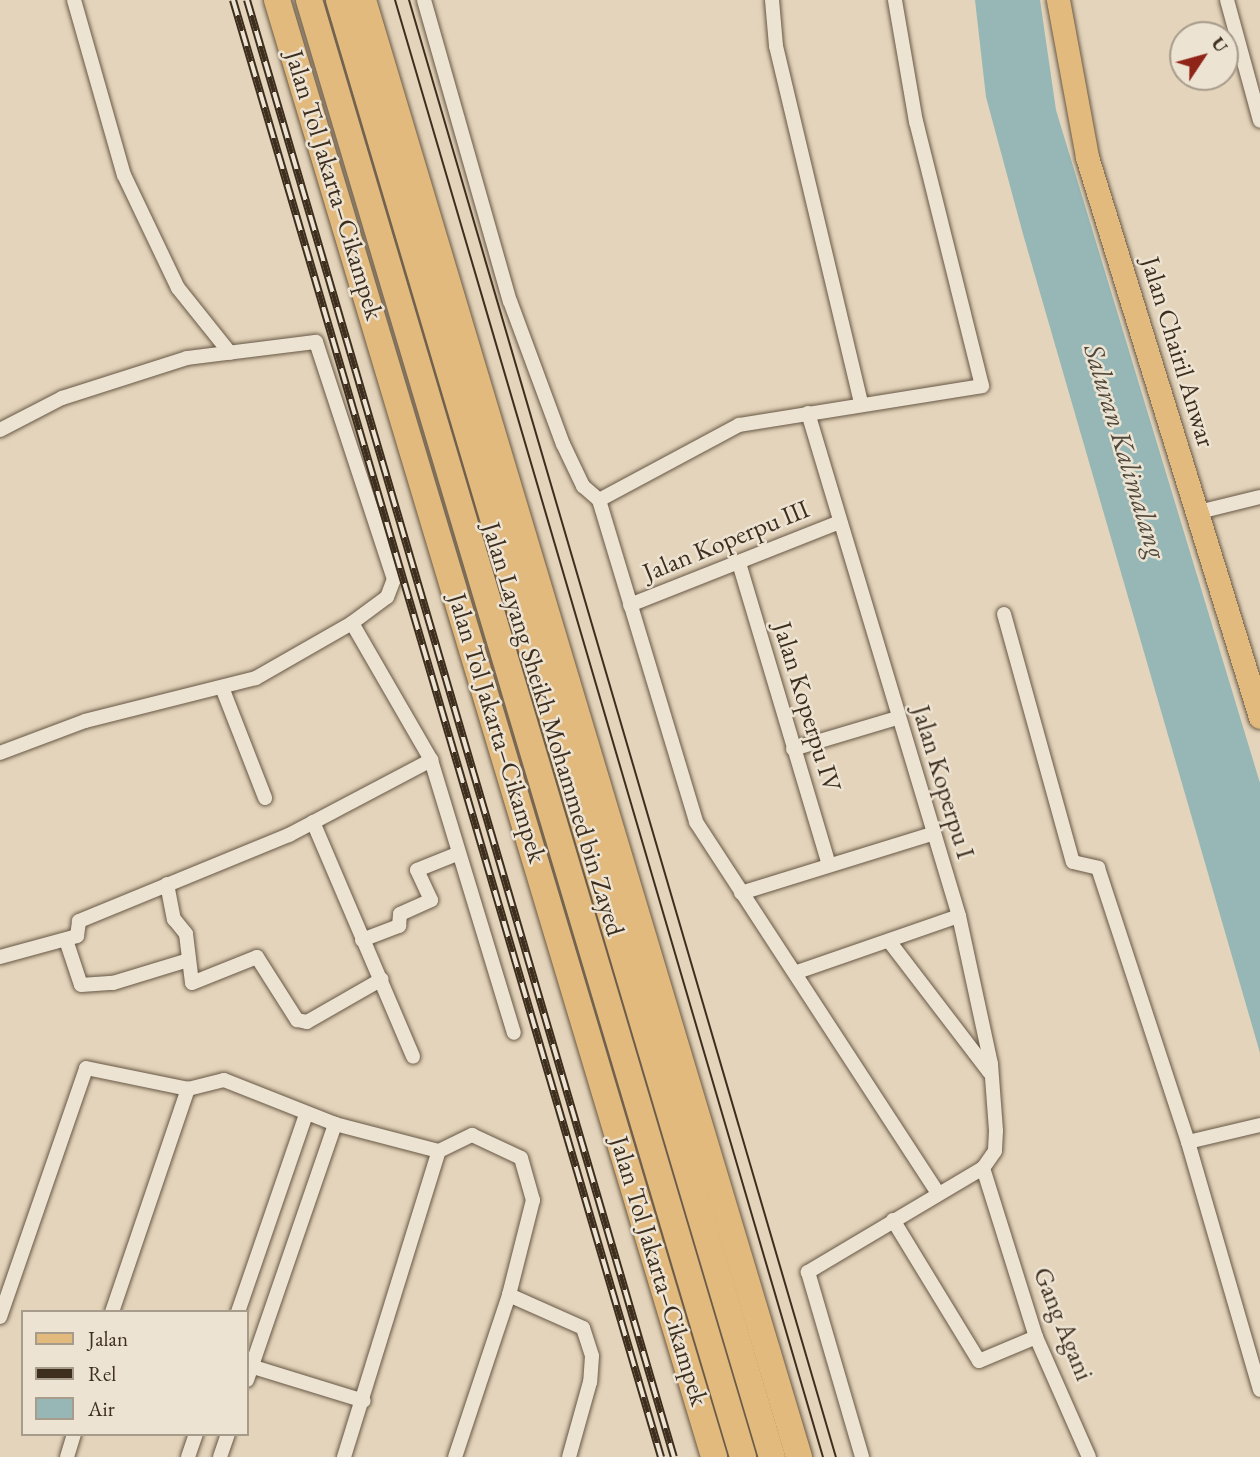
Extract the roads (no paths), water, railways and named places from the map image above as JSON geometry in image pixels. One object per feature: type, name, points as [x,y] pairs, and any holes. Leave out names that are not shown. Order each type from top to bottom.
[{"type":"highway","name":"Jalan Tol Jakarta–Cikampek","points":[[277,0],[714,1457]]},
{"type":"highway","name":"Jalan Layang Sheikh Mohammed bin Zayed","points":[[309,0],[743,1457]]},
{"type":"highway","name":"Jalan Layang Sheikh Mohammed bin Zayed","points":[[339,0],[772,1457]]},
{"type":"highway","points":[[363,0],[799,1457]]},
{"type":"main road","name":"Jalan Chairil Anwar","points":[[1058,0],[1087,157],[1199,512],[1260,717]]},
{"type":"street","points":[[74,0],[124,175],[178,288],[230,353]]},
{"type":"street","points":[[424,0],[510,300],[563,444],[583,486],[599,500],[696,822],[741,893],[797,972],[937,1192]]},
{"type":"street","points":[[772,0],[776,46],[861,404]]},
{"type":"street","points":[[599,500],[718,432],[861,404],[977,390],[983,375],[916,122],[895,0]]},
{"type":"street","points":[[1227,0],[1260,121]]},
{"type":"street","points":[[0,428],[62,398],[137,373],[230,353],[319,345],[394,579],[387,597],[301,657],[223,690],[85,721],[0,752]]},
{"type":"street","name":"Jalan Koperpu I","points":[[808,413],[897,718],[959,916],[992,1075],[995,1151],[983,1168]]},
{"type":"street","points":[[1199,512],[1260,497]]},
{"type":"street","name":"Jalan Koperpu III","points":[[630,606],[841,523]]},
{"type":"street","name":"Jalan Koperpu IV","points":[[739,563],[829,864]]},
{"type":"street","points":[[1004,614],[1073,862],[1098,868],[1188,1142],[1260,1390]]},
{"type":"street","points":[[352,623],[430,760],[514,1033]]},
{"type":"street","points":[[223,690],[265,798]]},
{"type":"street","points":[[793,749],[897,718]]},
{"type":"street","points":[[0,957],[77,936],[79,921],[313,822],[430,760]]},
{"type":"street","points":[[313,822],[413,1057]]},
{"type":"street","points":[[741,893],[932,834]]},
{"type":"street","points":[[362,940],[399,926],[400,914],[430,900],[417,870],[459,853]]},
{"type":"street","points":[[167,884],[174,919],[186,934],[185,961],[192,983],[257,957],[298,1020],[307,1022],[382,979]]},
{"type":"street","points":[[797,972],[959,916]]},
{"type":"street","points":[[66,940],[80,985],[113,983],[185,961]]},
{"type":"street","points":[[889,941],[992,1075]]},
{"type":"street","points":[[0,1317],[86,1068],[188,1089],[224,1080],[335,1124],[439,1151],[472,1135],[521,1158],[533,1200],[509,1296],[455,1457]]},
{"type":"street","points":[[113,1310],[174,1115],[188,1089]]},
{"type":"street","points":[[239,1310],[306,1114]]},
{"type":"street","points":[[335,1124],[248,1370],[364,1401]]},
{"type":"street","points":[[1188,1142],[1259,1126]]},
{"type":"street","points":[[344,1457],[364,1401],[439,1151]]},
{"type":"street","points":[[862,1457],[807,1276],[937,1192],[983,1168]]},
{"type":"street","name":"Gang Agani","points":[[983,1168],[1036,1337],[1089,1457]]},
{"type":"street","points":[[893,1220],[979,1361],[1036,1337]]},
{"type":"street","points":[[509,1296],[583,1328],[592,1356],[590,1382],[569,1457]]},
{"type":"street","points":[[66,1457],[73,1436]]},
{"type":"street","points":[[188,1457],[195,1436]]},
{"type":"street","points":[[220,1457],[227,1436]]},
{"type":"water","name":"Saluran Kalimalang","points":[[975,0],[1040,0],[1056,110],[1260,783],[1260,1053],[1023,234],[986,97]]},
{"type":"tram line","points":[[395,0],[823,1457]]},
{"type":"tram line","points":[[409,0],[836,1457]]},
{"type":"railway","points":[[233,0],[661,1457]]},
{"type":"railway","points":[[247,0],[674,1457]]}]
